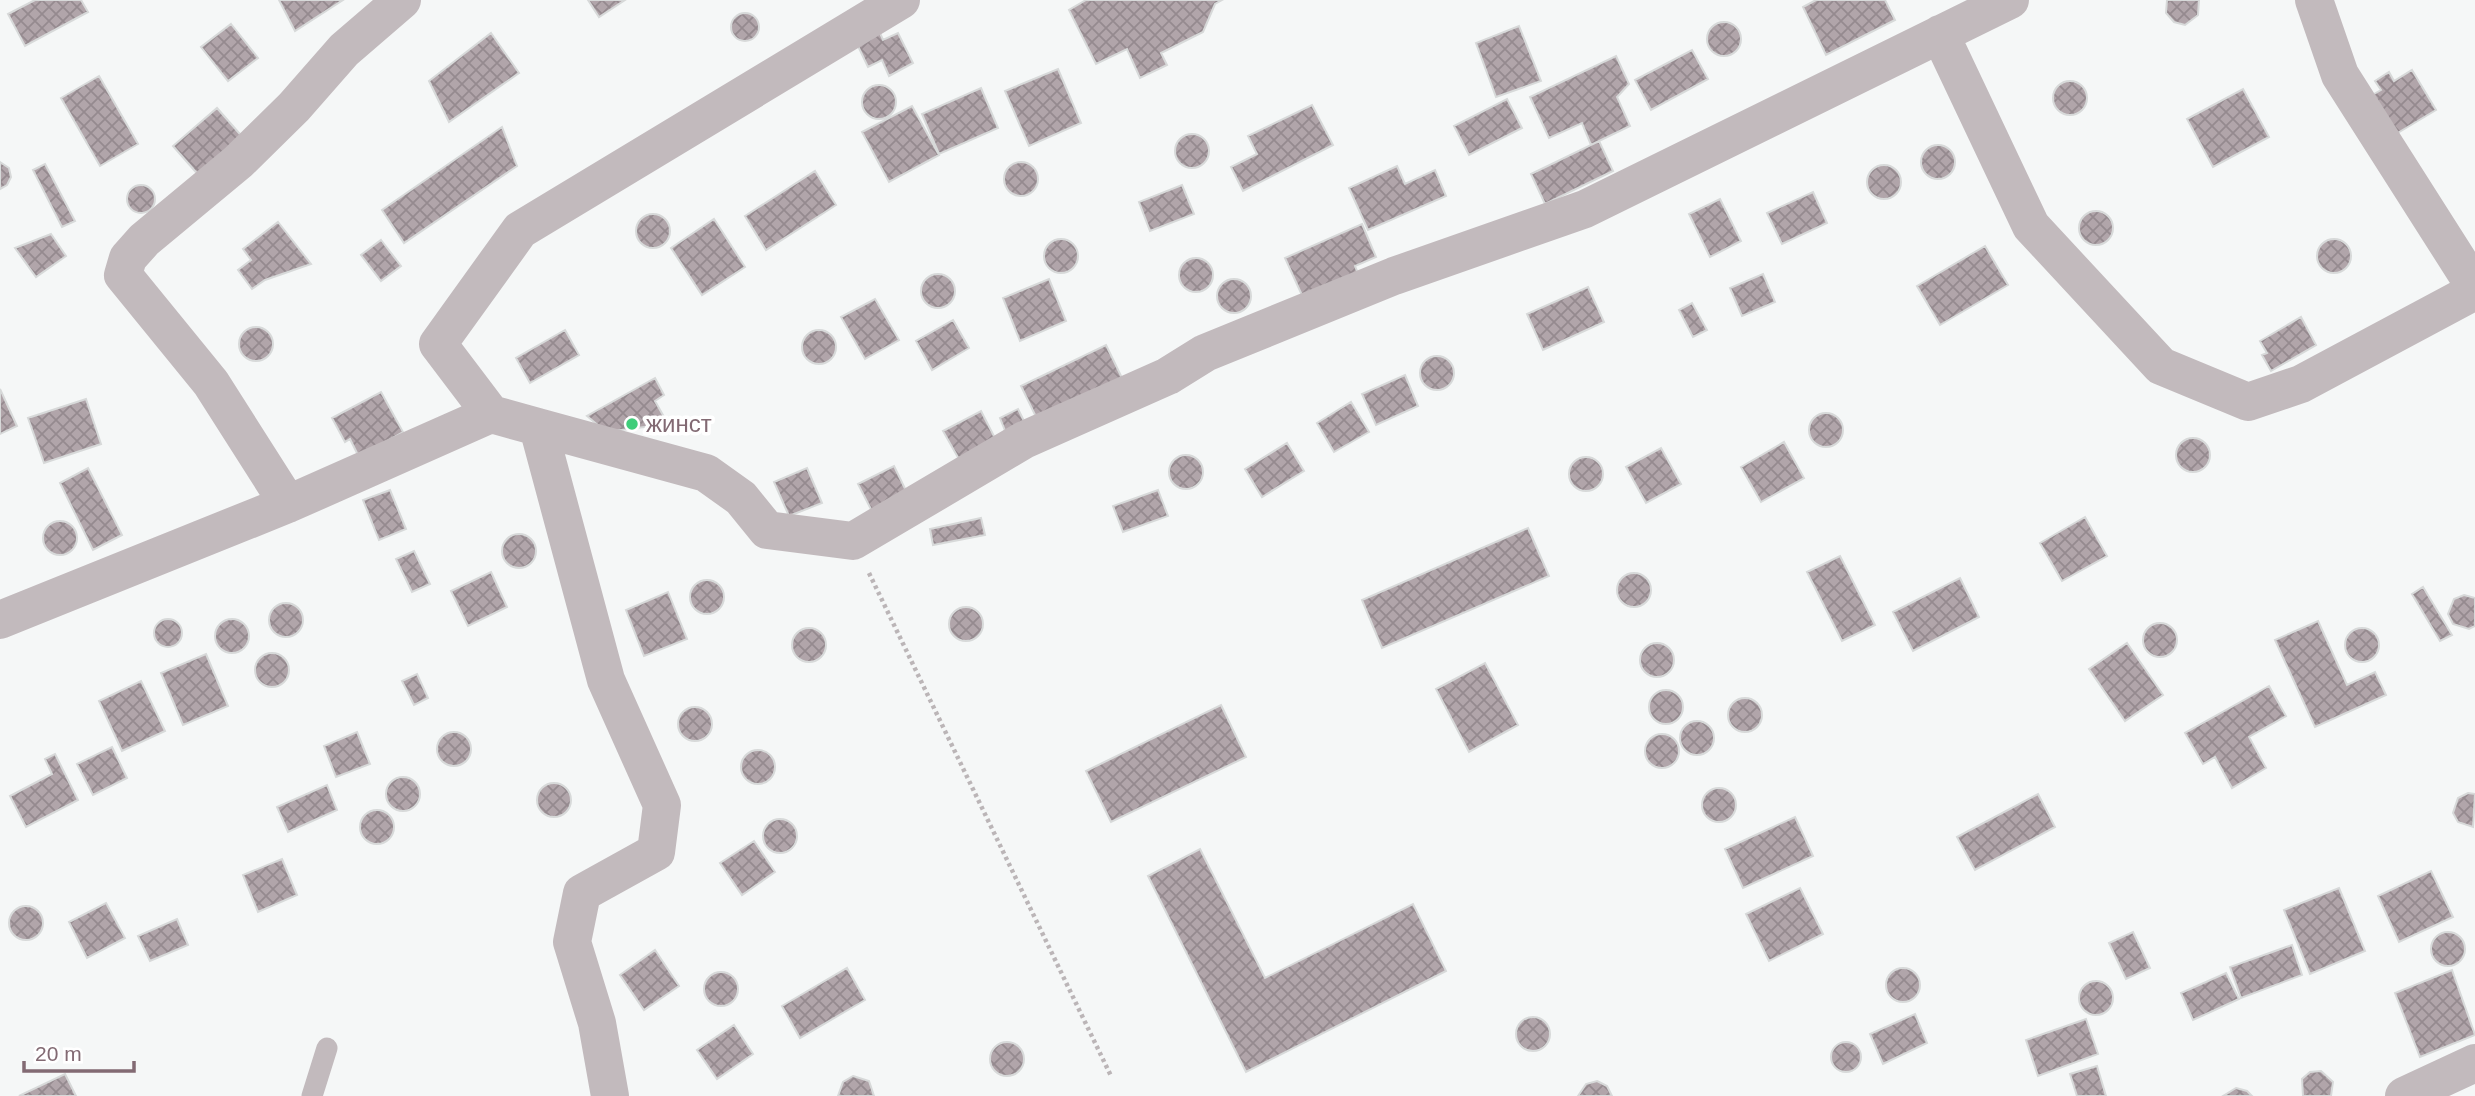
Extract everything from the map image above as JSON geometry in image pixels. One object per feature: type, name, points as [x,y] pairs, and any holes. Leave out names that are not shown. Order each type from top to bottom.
[{"type":"street","points":[[288,504],[211,383],[122,275],[128,258],[144,240],[238,162],[294,107],[344,50],[402,0]]},
{"type":"street","points":[[901,0],[520,230],[438,344],[491,414],[706,473],[741,498],[767,530],[853,541],[1024,440],[1168,376],[1205,353],[1394,276],[1585,209],[2010,0]]},
{"type":"street","points":[[1940,34],[2031,226],[2161,366],[2248,402],[2301,384],[2475,289],[2340,75],[2314,0]]},
{"type":"street","points":[[0,620],[288,504],[491,414]]},
{"type":"street","points":[[538,427],[606,680],[662,805],[656,852],[582,893],[572,942],[597,1023],[610,1096]]},
{"type":"street","points":[[2404,1096],[2475,1063]]},
{"type":"lane","points":[[312,1096],[327,1048]]},
{"type":"path","points":[[853,541],[1111,1076]]},
{"type":"building","points":[[35,0],[81,0],[88,12],[25,46],[8,14]]},
{"type":"building","points":[[279,0],[343,0],[295,31]]},
{"type":"building","points":[[588,0],[625,0],[599,17]]},
{"type":"building","points":[[1086,0],[1222,0],[1215,4],[1203,32],[1161,53],[1167,65],[1140,78],[1127,49],[1096,64],[1069,10]]},
{"type":"building","points":[[1816,0],[1885,0],[1895,20],[1826,55],[1803,7]]},
{"type":"building","points":[[2167,0],[2199,0],[2198,15],[2185,25],[2174,22],[2166,13]]},
{"type":"building","points":[[745,13],[755,17],[759,27],[755,37],[745,41],[735,37],[731,27],[735,17]]},
{"type":"building","points":[[1724,22],[1736,27],[1741,39],[1736,51],[1724,56],[1712,51],[1707,39],[1712,27]]},
{"type":"building","points":[[231,24],[258,58],[228,81],[201,47]]},
{"type":"building","points":[[1519,26],[1541,81],[1496,97],[1476,43]]},
{"type":"building","points":[[491,33],[519,73],[449,122],[429,81]]},
{"type":"building","points":[[880,33],[883,40],[898,33],[913,63],[889,76],[882,60],[868,67],[857,44]]},
{"type":"building","points":[[1692,50],[1708,79],[1651,110],[1635,80]]},
{"type":"building","points":[[1616,56],[1629,84],[1617,97],[1630,126],[1591,145],[1582,123],[1549,138],[1530,97]]},
{"type":"building","points":[[1058,69],[1081,123],[1029,146],[1005,91]]},
{"type":"building","points":[[2412,70],[2436,110],[2391,137],[2367,98],[2381,90],[2375,81],[2389,72],[2394,81]]},
{"type":"building","points":[[99,76],[138,144],[100,166],[61,98]]},
{"type":"building","points":[[2070,81],[2082,86],[2087,98],[2082,110],[2070,115],[2058,110],[2053,98],[2058,86]]},
{"type":"building","points":[[879,85],[891,90],[896,102],[891,114],[879,119],[867,114],[862,102],[867,90]]},
{"type":"building","points":[[981,88],[998,128],[939,154],[922,114]]},
{"type":"building","points":[[2243,89],[2269,137],[2213,167],[2187,119]]},
{"type":"building","points":[[1507,99],[1522,128],[1469,155],[1454,126]]},
{"type":"building","points":[[1312,105],[1333,145],[1243,191],[1231,167],[1257,154],[1248,136]]},
{"type":"building","points":[[912,106],[939,155],[889,182],[862,132]]},
{"type":"building","points":[[217,108],[246,141],[202,179],[173,146]]},
{"type":"building","points":[[502,127],[517,166],[404,243],[382,210]]},
{"type":"building","points":[[1192,134],[1204,139],[1209,151],[1204,163],[1192,168],[1180,163],[1175,151],[1180,139]]},
{"type":"building","points":[[1599,141],[1613,171],[1545,204],[1531,174]]},
{"type":"building","points":[[1938,145],[1950,150],[1955,162],[1950,174],[1938,179],[1926,174],[1921,162],[1926,150]]},
{"type":"building","points":[[0,162],[9,168],[11,177],[7,185],[0,189]]},
{"type":"building","points":[[1021,162],[1033,167],[1038,179],[1033,191],[1021,196],[1009,191],[1004,179],[1009,167]]},
{"type":"building","points":[[45,164],[75,221],[62,227],[33,170]]},
{"type":"building","points":[[1884,165],[1896,170],[1901,182],[1896,194],[1884,199],[1872,194],[1867,182],[1872,170]]},
{"type":"building","points":[[1397,166],[1405,184],[1435,170],[1446,196],[1368,230],[1349,188]]},
{"type":"building","points":[[815,171],[836,205],[766,250],[745,216]]},
{"type":"building","points":[[141,185],[151,189],[155,199],[151,209],[141,213],[131,209],[127,199],[131,189]]},
{"type":"building","points":[[1182,185],[1194,214],[1150,231],[1139,202]]},
{"type":"building","points":[[1813,192],[1827,223],[1782,244],[1767,213]]},
{"type":"building","points":[[1720,199],[1741,241],[1710,257],[1689,214]]},
{"type":"building","points":[[2096,211],[2108,216],[2113,228],[2108,240],[2096,245],[2084,240],[2079,228],[2084,216]]},
{"type":"building","points":[[653,214],[665,219],[670,231],[665,243],[653,248],[641,243],[636,231],[641,219]]},
{"type":"building","points":[[714,219],[745,267],[702,295],[671,248]]},
{"type":"building","points":[[278,222],[311,264],[265,280],[252,289],[238,270],[251,260],[243,249]]},
{"type":"building","points":[[1362,224],[1376,257],[1355,266],[1361,281],[1306,304],[1285,258]]},
{"type":"building","points":[[51,234],[66,256],[36,277],[15,248]]},
{"type":"building","points":[[1061,239],[1073,244],[1078,256],[1073,268],[1061,273],[1049,268],[1044,256],[1049,244]]},
{"type":"building","points":[[2334,239],[2346,244],[2351,256],[2346,268],[2334,273],[2322,268],[2317,256],[2322,244]]},
{"type":"building","points":[[381,240],[401,266],[381,281],[361,255]]},
{"type":"building","points":[[1985,246],[2008,285],[1940,325],[1917,286]]},
{"type":"building","points":[[1196,258],[1208,263],[1213,275],[1208,287],[1196,292],[1184,287],[1179,275],[1184,263]]},
{"type":"building","points":[[938,274],[950,279],[955,291],[950,303],[938,308],[926,303],[921,291],[926,279]]},
{"type":"building","points":[[1763,274],[1775,302],[1742,316],[1730,288]]},
{"type":"building","points":[[1049,279],[1066,321],[1020,341],[1003,298]]},
{"type":"building","points":[[1234,279],[1246,284],[1251,296],[1246,308],[1234,313],[1222,308],[1217,296],[1222,284]]},
{"type":"building","points":[[1588,287],[1604,322],[1543,350],[1527,314]]},
{"type":"building","points":[[875,299],[899,340],[865,359],[841,317]]},
{"type":"building","points":[[1692,303],[1707,330],[1693,337],[1679,310]]},
{"type":"building","points":[[2301,317],[2316,345],[2271,371],[2262,355],[2267,353],[2260,341]]},
{"type":"building","points":[[953,320],[969,348],[932,370],[916,341]]},
{"type":"building","points":[[256,327],[268,332],[273,344],[268,356],[256,361],[244,356],[239,344],[244,332]]},
{"type":"building","points":[[565,330],[579,355],[530,383],[516,358]]},
{"type":"building","points":[[819,330],[831,335],[836,347],[831,359],[819,364],[807,359],[802,347],[807,335]]},
{"type":"building","points":[[1106,345],[1123,380],[1038,421],[1021,386]]},
{"type":"building","points":[[1437,356],[1449,361],[1454,373],[1449,385],[1437,390],[1425,385],[1420,373],[1425,361]]},
{"type":"building","points":[[1405,375],[1418,406],[1376,425],[1362,394]]},
{"type":"building","points":[[655,378],[664,395],[655,401],[668,424],[606,432],[587,416]]},
{"type":"building","points":[[0,389],[17,426],[0,434]]},
{"type":"building","points":[[381,392],[403,432],[359,457],[350,439],[345,442],[332,418]]},
{"type":"building","points":[[86,399],[101,444],[44,463],[28,418]]},
{"type":"building","points":[[1351,402],[1369,432],[1334,452],[1317,423]]},
{"type":"building","points":[[1018,409],[1026,425],[1006,433],[1000,418]]},
{"type":"building","points":[[981,411],[997,442],[960,461],[943,431]]},
{"type":"building","points":[[1826,413],[1838,418],[1843,430],[1838,442],[1826,447],[1814,442],[1809,430],[1814,418]]},
{"type":"building","points":[[2193,438],[2205,443],[2210,455],[2205,467],[2193,472],[2181,467],[2176,455],[2181,443]]},
{"type":"building","points":[[1784,442],[1804,478],[1761,502],[1741,467]]},
{"type":"building","points":[[1287,443],[1304,471],[1262,497],[1245,469]]},
{"type":"building","points":[[1661,448],[1681,484],[1646,503],[1626,467]]},
{"type":"building","points":[[1186,455],[1198,460],[1203,472],[1198,484],[1186,489],[1174,484],[1169,472],[1174,460]]},
{"type":"building","points":[[1586,457],[1598,462],[1603,474],[1598,486],[1586,491],[1574,486],[1569,474],[1574,462]]},
{"type":"building","points":[[894,466],[910,499],[875,517],[858,484]]},
{"type":"building","points":[[88,468],[122,535],[93,550],[60,483]]},
{"type":"building","points":[[807,468],[822,503],[789,516],[774,482]]},
{"type":"building","points":[[390,490],[406,529],[379,540],[363,500]]},
{"type":"building","points":[[1158,490],[1168,516],[1123,532],[1113,506]]},
{"type":"building","points":[[2085,517],[2107,556],[2062,581],[2040,543]]},
{"type":"building","points":[[981,518],[985,535],[933,545],[930,529]]},
{"type":"building","points":[[60,521],[72,526],[77,538],[72,550],[60,555],[48,550],[43,538],[48,526]]},
{"type":"building","points":[[1528,528],[1549,576],[1382,648],[1362,600]]},
{"type":"building","points":[[519,534],[531,539],[536,551],[531,563],[519,568],[507,563],[502,551],[507,539]]},
{"type":"building","points":[[414,551],[430,584],[412,592],[396,559]]},
{"type":"building","points":[[1840,556],[1875,625],[1842,641],[1807,572]]},
{"type":"building","points":[[491,572],[507,607],[468,626],[451,591]]},
{"type":"building","points":[[1634,573],[1646,578],[1651,590],[1646,602],[1634,607],[1622,602],[1617,590],[1622,578]]},
{"type":"building","points":[[1960,578],[1979,617],[1913,651],[1893,612]]},
{"type":"building","points":[[707,580],[719,585],[724,597],[719,609],[707,614],[695,609],[690,597],[695,585]]},
{"type":"building","points":[[2423,587],[2452,635],[2440,641],[2412,594]]},
{"type":"building","points":[[668,592],[687,639],[644,656],[626,610]]},
{"type":"building","points":[[2464,595],[2475,598],[2475,626],[2469,629],[2453,624],[2448,614],[2454,599]]},
{"type":"building","points":[[286,603],[298,608],[303,620],[298,632],[286,637],[274,632],[269,620],[274,608]]},
{"type":"building","points":[[966,607],[978,612],[983,624],[978,636],[966,641],[954,636],[949,624],[954,612]]},
{"type":"building","points":[[168,619],[178,623],[182,633],[178,643],[168,647],[158,643],[154,633],[158,623]]},
{"type":"building","points":[[232,619],[244,624],[249,636],[244,648],[232,653],[220,648],[215,636],[220,624]]},
{"type":"building","points":[[2318,621],[2347,685],[2375,672],[2386,695],[2315,727],[2275,640]]},
{"type":"building","points":[[2160,623],[2172,628],[2177,640],[2172,652],[2160,657],[2148,652],[2143,640],[2148,628]]},
{"type":"building","points":[[809,628],[821,633],[826,645],[821,657],[809,662],[797,657],[792,645],[797,633]]},
{"type":"building","points":[[2362,628],[2374,633],[2379,645],[2374,657],[2362,662],[2350,657],[2345,645],[2350,633]]},
{"type":"building","points":[[1657,643],[1669,648],[1674,660],[1669,672],[1657,677],[1645,672],[1640,660],[1645,648]]},
{"type":"building","points":[[2127,643],[2163,695],[2125,721],[2089,669]]},
{"type":"building","points":[[272,653],[284,658],[289,670],[284,682],[272,687],[260,682],[255,670],[260,658]]},
{"type":"building","points":[[206,654],[228,706],[183,725],[161,673]]},
{"type":"building","points":[[1485,663],[1518,725],[1469,752],[1436,689]]},
{"type":"building","points":[[417,674],[428,698],[414,705],[402,681]]},
{"type":"building","points":[[141,681],[165,731],[122,751],[99,701]]},
{"type":"building","points":[[2269,686],[2286,716],[2249,737],[2266,768],[2232,788],[2215,757],[2203,764],[2185,733]]},
{"type":"building","points":[[1666,690],[1678,695],[1683,707],[1678,719],[1666,724],[1654,719],[1649,707],[1654,695]]},
{"type":"building","points":[[1745,698],[1757,703],[1762,715],[1757,727],[1745,732],[1733,727],[1728,715],[1733,703]]},
{"type":"building","points":[[1221,705],[1246,757],[1111,822],[1086,771]]},
{"type":"building","points":[[695,707],[707,712],[712,724],[707,736],[695,741],[683,736],[678,724],[683,712]]},
{"type":"building","points":[[1697,721],[1709,726],[1714,738],[1709,750],[1697,755],[1685,750],[1680,738],[1685,726]]},
{"type":"building","points":[[357,732],[370,764],[336,777],[324,746]]},
{"type":"building","points":[[454,732],[466,737],[471,749],[466,761],[454,766],[442,761],[437,749],[442,737]]},
{"type":"building","points":[[1662,734],[1674,739],[1679,751],[1674,763],[1662,768],[1650,763],[1645,751],[1650,739]]},
{"type":"building","points":[[112,747],[127,778],[93,795],[77,764]]},
{"type":"building","points":[[758,750],[770,755],[775,767],[770,779],[758,784],[746,779],[741,767],[746,755]]},
{"type":"building","points":[[55,754],[78,800],[26,827],[10,796],[52,774],[45,759]]},
{"type":"building","points":[[403,777],[415,782],[420,794],[415,806],[403,811],[391,806],[386,794],[391,782]]},
{"type":"building","points":[[554,783],[566,788],[571,800],[566,812],[554,817],[542,812],[537,800],[542,788]]},
{"type":"building","points":[[327,785],[337,810],[288,832],[277,807]]},
{"type":"building","points":[[1719,788],[1731,793],[1736,805],[1731,817],[1719,822],[1707,817],[1702,805],[1707,793]]},
{"type":"building","points":[[2468,793],[2475,794],[2473,827],[2458,822],[2453,813],[2458,798]]},
{"type":"building","points":[[2038,794],[2055,827],[1975,870],[1957,837]]},
{"type":"building","points":[[377,810],[389,815],[394,827],[389,839],[377,844],[365,839],[360,827],[365,815]]},
{"type":"building","points":[[1795,817],[1813,856],[1743,888],[1725,849]]},
{"type":"building","points":[[780,819],[792,824],[797,836],[792,848],[780,853],[768,848],[763,836],[768,824]]},
{"type":"building","points":[[754,841],[775,872],[742,895],[720,863]]},
{"type":"building","points":[[1200,849],[1265,978],[1413,904],[1446,971],[1246,1072],[1148,876]]},
{"type":"building","points":[[282,859],[297,895],[258,912],[243,875]]},
{"type":"building","points":[[2431,871],[2453,917],[2399,942],[2378,896]]},
{"type":"building","points":[[1800,888],[1823,934],[1769,961],[1746,914]]},
{"type":"building","points":[[2339,888],[2365,951],[2310,974],[2284,910]]},
{"type":"building","points":[[106,903],[125,938],[87,958],[69,922]]},
{"type":"building","points":[[26,906],[38,911],[43,923],[38,935],[26,940],[14,935],[9,923],[14,911]]},
{"type":"building","points":[[177,919],[188,945],[150,961],[138,936]]},
{"type":"building","points":[[2133,932],[2150,968],[2126,979],[2109,943]]},
{"type":"building","points":[[2448,932],[2460,937],[2465,949],[2460,961],[2448,966],[2436,961],[2431,949],[2436,937]]},
{"type":"building","points":[[2292,945],[2302,975],[2241,998],[2230,967]]},
{"type":"building","points":[[655,950],[679,986],[644,1010],[620,975]]},
{"type":"building","points":[[847,968],[865,1000],[800,1038],[782,1006]]},
{"type":"building","points":[[1903,968],[1915,973],[1920,985],[1915,997],[1903,1002],[1891,997],[1886,985],[1891,973]]},
{"type":"building","points":[[2452,970],[2475,1035],[2420,1057],[2395,993]]},
{"type":"building","points":[[721,972],[733,977],[738,989],[733,1001],[721,1006],[709,1001],[704,989],[709,977]]},
{"type":"building","points":[[2226,973],[2239,999],[2193,1020],[2181,993]]},
{"type":"building","points":[[2096,981],[2108,986],[2113,998],[2108,1010],[2096,1015],[2084,1010],[2079,998],[2084,986]]},
{"type":"building","points":[[1915,1014],[1927,1043],[1883,1064],[1870,1034]]},
{"type":"building","points":[[1533,1017],[1545,1022],[1550,1034],[1545,1046],[1533,1051],[1521,1046],[1516,1034],[1521,1022]]},
{"type":"building","points":[[2086,1019],[2098,1054],[2038,1076],[2026,1040]]},
{"type":"building","points":[[734,1025],[753,1054],[717,1079],[697,1050]]},
{"type":"building","points":[[1007,1042],[1019,1047],[1024,1059],[1019,1071],[1007,1076],[995,1071],[990,1059],[995,1047]]},
{"type":"building","points":[[1846,1042],[1857,1046],[1861,1057],[1857,1068],[1846,1072],[1835,1068],[1831,1057],[1835,1046]]},
{"type":"building","points":[[2097,1066],[2106,1096],[2077,1096],[2070,1074]]},
{"type":"building","points":[[2321,1071],[2333,1082],[2331,1096],[2303,1096],[2302,1079],[2310,1072]]},
{"type":"building","points":[[65,1074],[76,1096],[19,1096]]},
{"type":"building","points":[[853,1076],[869,1081],[874,1096],[838,1096],[843,1082]]},
{"type":"building","points":[[1597,1081],[1607,1086],[1612,1096],[1578,1096],[1586,1084]]},
{"type":"building","points":[[2236,1088],[2247,1091],[2252,1096],[2223,1096]]},
{"type":"place","name":"жинст","points":[[632,424]]}]
